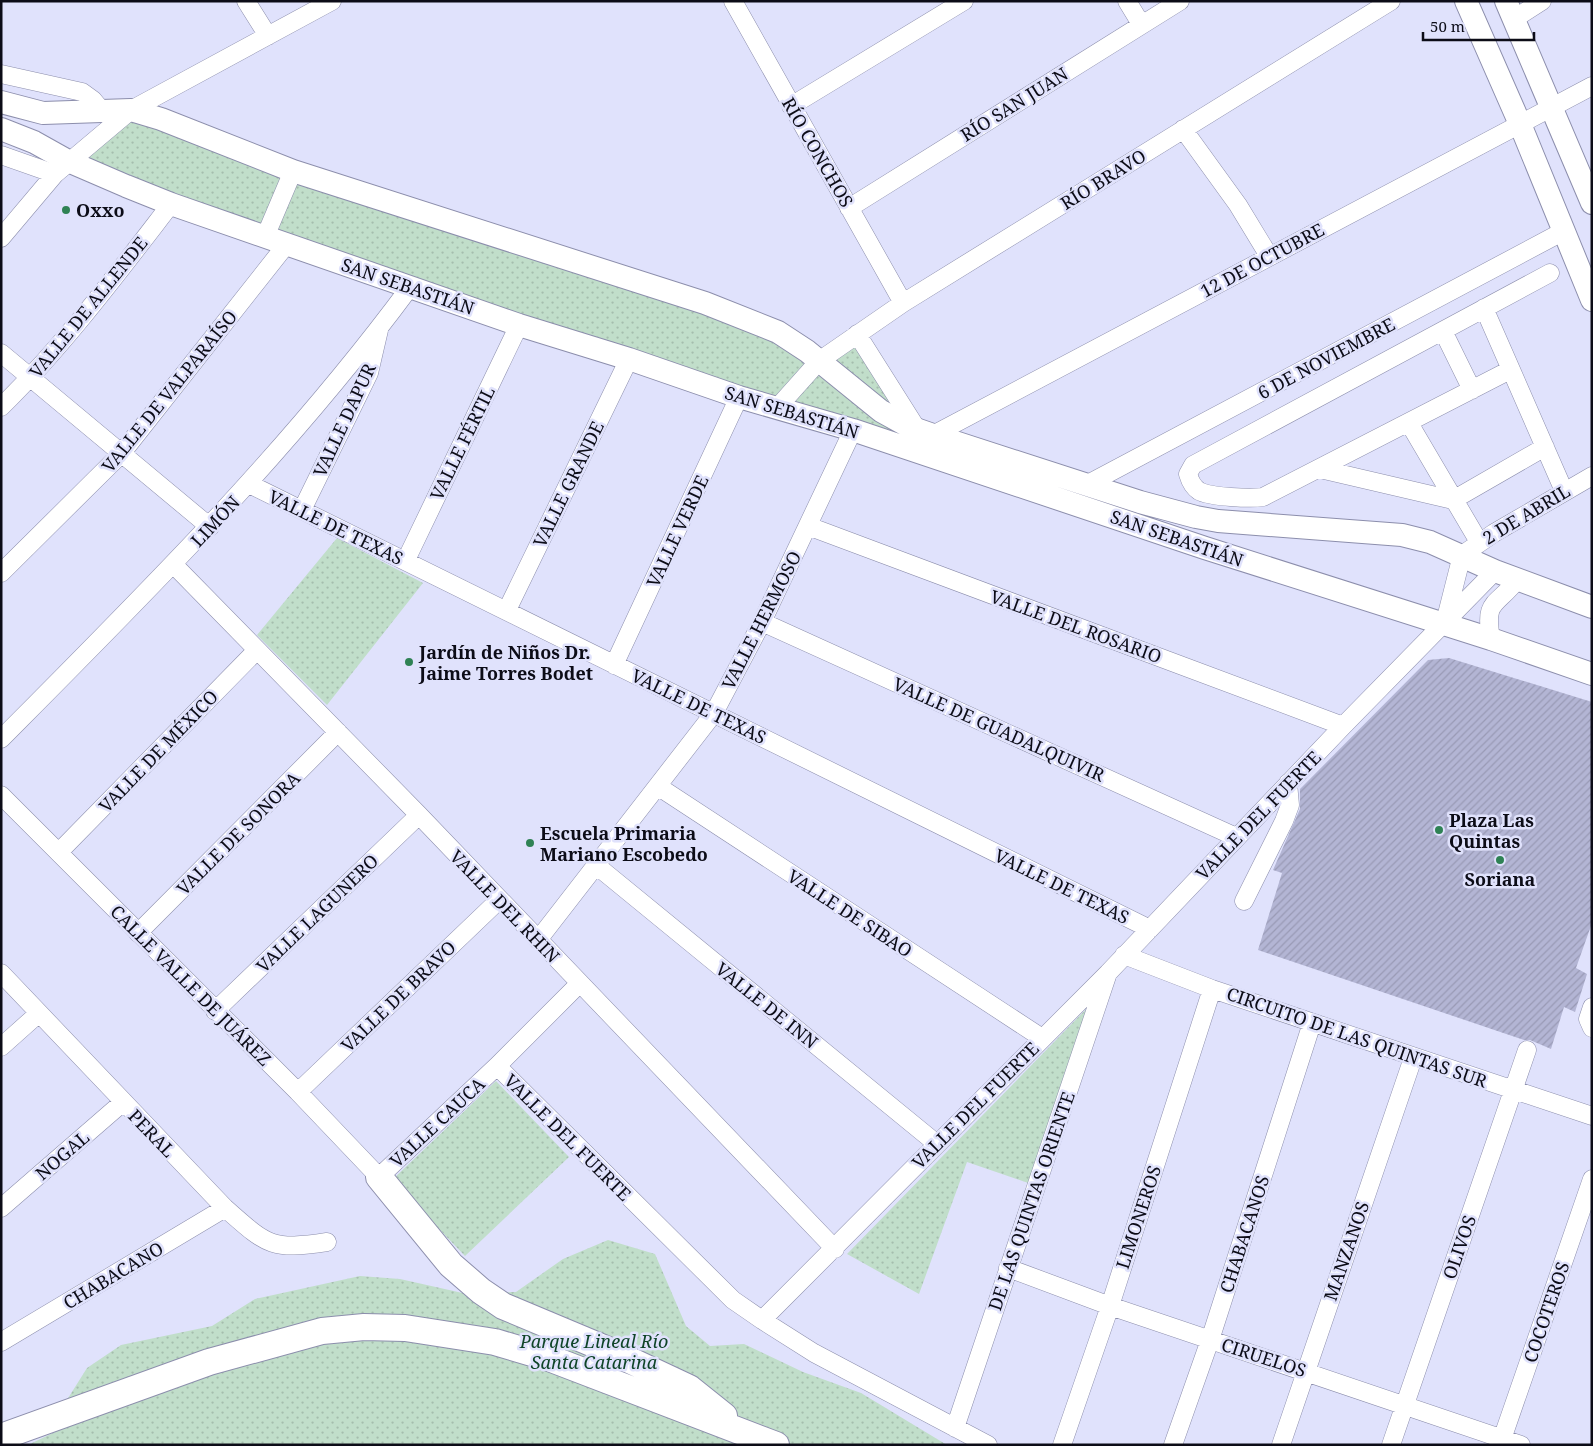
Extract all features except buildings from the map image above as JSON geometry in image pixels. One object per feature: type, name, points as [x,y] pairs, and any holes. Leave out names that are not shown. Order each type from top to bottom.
[{"type":"highway","points":[[379,1177],[445,1258],[481,1291],[503,1306],[608,1350],[689,1388],[749,1434]]},
{"type":"highway","points":[[1,1437],[237,1353],[322,1331],[364,1327],[405,1328],[495,1342],[549,1358],[776,1445]]},
{"type":"main road","points":[[1466,1],[1520,124],[1592,300]]},
{"type":"main road","points":[[1510,10],[1550,108],[1592,203]]},
{"type":"main road","name":"SAN SEBASTIÁN","points":[[1,102],[44,113],[131,110],[161,119],[293,170],[739,315],[778,332],[819,361],[874,407],[895,420],[925,432],[1140,502],[1218,521],[1402,535],[1430,542],[1470,548],[1495,572],[1592,607]]},
{"type":"main road","name":"SAN SEBASTIÁN","points":[[1,129],[34,142],[62,168],[172,204],[519,325],[777,408],[853,430],[1205,548],[1491,639],[1592,674]]},
{"type":"street","points":[[246,1],[268,36]]},
{"type":"street","points":[[1,238],[62,168],[131,110],[332,1]]},
{"type":"street","name":"RÍO CONCHOS","points":[[733,1],[903,303]]},
{"type":"street","points":[[791,106],[964,1]]},
{"type":"street","points":[[1127,1],[1141,24]]},
{"type":"street","name":"RÍO SAN JUAN","points":[[849,208],[1180,1]]},
{"type":"street","name":"RÍO BRAVO","points":[[777,408],[805,374],[819,361],[903,303],[1391,1]]},
{"type":"street","points":[[1510,10],[1542,1]]},
{"type":"street","points":[[1,74],[82,92],[94,100],[102,111]]},
{"type":"street","name":"12 DE OCTUBRE","points":[[925,432],[1269,256],[1592,86]]},
{"type":"street","points":[[1184,129],[1233,198],[1269,256]]},
{"type":"street","name":"SAN SEBASTIÁN","points":[[1,155],[62,168]]},
{"type":"street","points":[[265,237],[293,170]]},
{"type":"street","name":"VALLE DE ALLENDE","points":[[1,407],[31,378],[76,326],[172,204]]},
{"type":"street","name":"6 DE NOVIEMBRE","points":[[1088,484],[1564,231]]},
{"type":"street","name":"VALLE DE VALPARAÍSO","points":[[1,573],[121,454],[286,244]]},
{"type":"street","points":[[1510,370],[1263,497],[1250,499],[1200,491],[1191,483],[1188,474],[1193,465],[1550,273]]},
{"type":"street","name":"LIMÓN","points":[[1,739],[174,565],[249,484],[380,328],[410,286]]},
{"type":"street","points":[[1484,308],[1564,491]]},
{"type":"street","name":"VALLE FÉRTIL","points":[[406,560],[519,325]]},
{"type":"street","name":"VALLE DAPUR","points":[[302,510],[369,373],[380,328]]},
{"type":"street","points":[[1443,331],[1472,390]]},
{"type":"street","points":[[857,334],[925,432]]},
{"type":"street","points":[[1,353],[210,527]]},
{"type":"street","name":"VALLE GRANDE","points":[[507,610],[629,359]]},
{"type":"street","name":"VALLE VERDE","points":[[614,665],[739,396]]},
{"type":"street","points":[[1409,422],[1454,500],[1470,548],[1444,625]]},
{"type":"street","name":"VALLE HERMOSO","points":[[538,940],[659,787],[714,713],[762,622],[853,430]]},
{"type":"street","points":[[1320,469],[1454,500],[1545,447]]},
{"type":"street","name":"2 DE ABRIL","points":[[1470,548],[1592,476]]},
{"type":"street","name":"VALLE DE TEXAS","points":[[249,484],[1150,929]]},
{"type":"street","name":"VALLE DEL ROSARIO","points":[[808,526],[1343,726]]},
{"type":"street","name":"VALLE DEL RHIN","points":[[174,565],[338,732],[834,1249]]},
{"type":"street","name":"VALLE DEL FUERTE","points":[[497,1066],[733,1300],[762,1320],[1108,974],[1236,837],[1495,572]]},
{"type":"street","points":[[1491,639],[1489,612],[1497,599],[1507,592],[1516,580]]},
{"type":"street","name":"VALLE DE GUADALQUIVIR","points":[[762,622],[1236,837]]},
{"type":"street","name":"VALLE DE MÉXICO","points":[[60,852],[257,650]]},
{"type":"street","name":"VALLE DE SONORA","points":[[138,934],[338,732]]},
{"type":"street","points":[[1244,901],[1284,821],[1290,804],[1288,783]]},
{"type":"street","name":"VALLE DE SIBAO","points":[[659,787],[1042,1038]]},
{"type":"street","name":"CALLE VALLE DE JUÁREZ","points":[[1,795],[298,1092],[379,1177]]},
{"type":"street","name":"VALLE LAGUNERO","points":[[215,1011],[418,815]]},
{"type":"street","name":"VALLE DE INN","points":[[597,866],[937,1144]]},
{"type":"street","name":"VALLE DE BRAVO","points":[[298,1092],[499,900]]},
{"type":"street","name":"CIRCUITO DE LAS QUINTAS SUR","points":[[1124,955],[1212,989],[1413,1058],[1592,1116]]},
{"type":"street","name":"PERAL","points":[[1,973],[122,1103],[225,1208],[257,1236],[274,1246],[327,1242]]},
{"type":"street","name":"DE LAS QUINTAS ORIENTE","points":[[955,1428],[1108,974]]},
{"type":"street","name":"VALLE CAUCA","points":[[379,1177],[497,1066],[580,983]]},
{"type":"street","name":"LIMONEROS","points":[[1062,1445],[1110,1306],[1212,989]]},
{"type":"street","points":[[1592,1007],[1588,1019],[1592,1028]]},
{"type":"street","points":[[1,1047],[38,1014]]},
{"type":"street","name":"CHABACANOS","points":[[1172,1445],[1210,1340],[1312,1023]]},
{"type":"street","name":"OLIVOS","points":[[1391,1445],[1527,1050]]},
{"type":"street","name":"MANZANOS","points":[[1281,1445],[1413,1058]]},
{"type":"street","name":"NOGAL","points":[[1,1208],[122,1103]]},
{"type":"street","name":"COCOTEROS","points":[[1501,1442],[1592,1179]]},
{"type":"street","name":"CHABACANO","points":[[1,1342],[225,1208]]},
{"type":"street","name":"CIRUELOS","points":[[1008,1268],[1110,1306],[1404,1404],[1501,1442],[1521,1445]]},
{"type":"street","points":[[762,1320],[814,1353],[988,1445]]},
{"type":"green space","points":[[131,110],[739,315],[819,361],[857,334],[917,429],[908,448],[68,161]]},
{"type":"green space","points":[[337,538],[423,583],[327,705],[257,635]]},
{"type":"green space","points":[[1096,999],[1031,1184],[967,1162],[919,1294],[847,1254]]},
{"type":"green space","points":[[496,1081],[569,1157],[465,1256],[392,1180]]},
{"type":"green space","name":"Parque Lineal Río Santa Catarina","points":[[608,1240],[655,1254],[686,1326],[710,1346],[744,1344],[803,1372],[861,1393],[947,1445],[28,1445],[59,1430],[65,1403],[87,1368],[121,1345],[212,1326],[255,1299],[360,1276],[400,1279],[467,1294],[516,1292],[563,1259]]},
{"type":"place","name":"Oxxo","points":[[66,210]]},
{"type":"place","name":"Jardín de Niños Dr. Jaime Torres Bodet","points":[[409,662]]},
{"type":"place","name":"Plaza Las Quintas","points":[[1439,830]]},
{"type":"place","name":"Escuela Primaria Mariano Escobedo","points":[[530,843]]},
{"type":"place","name":"Soriana","points":[[1500,860]]}]
